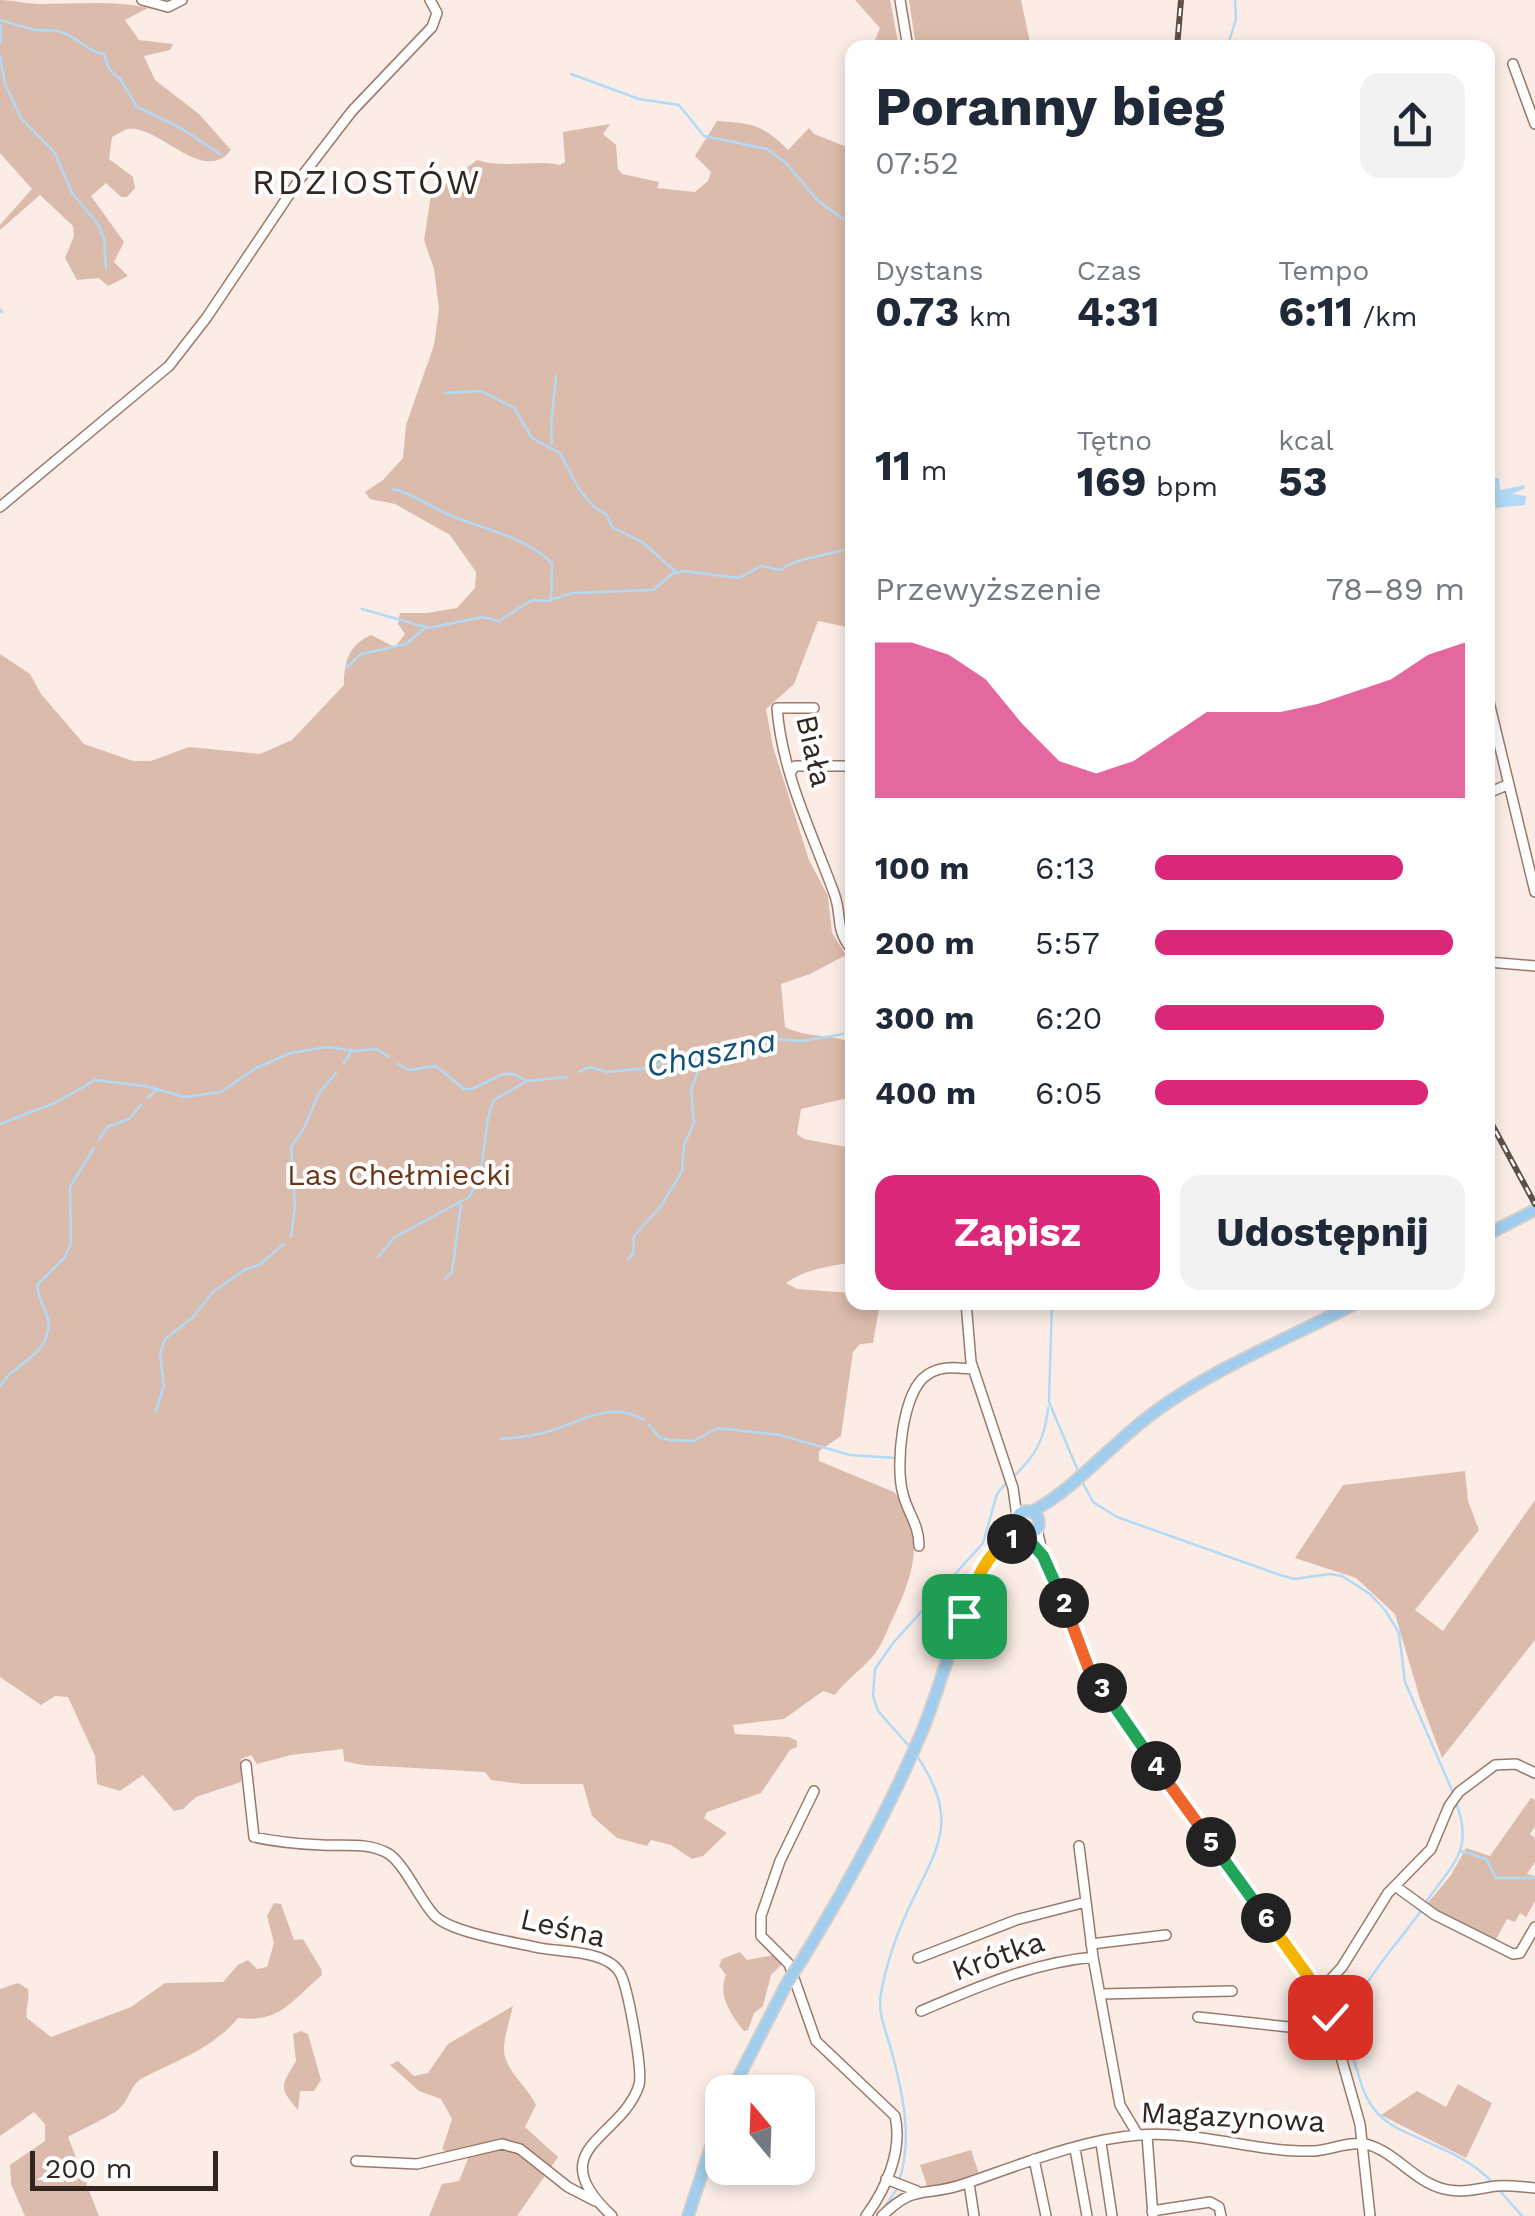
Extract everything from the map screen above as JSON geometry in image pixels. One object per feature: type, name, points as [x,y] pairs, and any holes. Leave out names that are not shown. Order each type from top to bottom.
[{"type":"main road","points":[[1495,1230],[1535,1210]]},
{"type":"main road","points":[[740,2075],[905,1767],[974,1586],[1002,1544],[1141,1422],[1181,1394],[1343,1310]]},
{"type":"main road","points":[[688,2216],[705,2164]]},
{"type":"street","points":[[142,0],[168,8],[182,0]]},
{"type":"street","points":[[0,507],[169,366],[352,111],[423,38],[436,13],[430,0]]},
{"type":"street","points":[[900,0],[907,40]]},
{"type":"street","points":[[1513,64],[1535,124]]},
{"type":"street","name":"Biała","points":[[814,708],[777,708],[780,744],[836,898],[838,929],[845,940]]},
{"type":"street","points":[[1495,728],[1532,867],[1535,892]]},
{"type":"street","points":[[790,772],[795,766],[845,766]]},
{"type":"street","points":[[1495,790],[1508,785]]},
{"type":"street","points":[[1495,963],[1535,966]]},
{"type":"street","points":[[967,1310],[972,1369],[1007,1471],[1097,1681],[1320,1992],[1331,2020],[1362,2143],[1370,2216]]},
{"type":"street","points":[[919,1546],[917,1525],[902,1487],[900,1460],[906,1414],[917,1384],[939,1369],[972,1369]]},
{"type":"street","points":[[1320,1992],[1334,1979],[1395,1886],[1430,1849],[1455,1798],[1496,1765],[1516,1764],[1535,1774]]},
{"type":"street","name":"Leśna","points":[[246,1766],[254,1837],[372,1847],[391,1855],[441,1922],[541,1949],[604,1959],[616,1967],[626,1986],[641,2076],[632,2098],[587,2149],[583,2160],[583,2170],[598,2202],[612,2216]]},
{"type":"street","points":[[814,1791],[780,1861],[760,1916],[761,1936],[789,1964],[816,2042],[895,2116],[897,2140],[888,2179],[866,2216]]},
{"type":"street","name":"Krótka","points":[[1079,1846],[1093,1957],[1120,2105],[1142,2135]]},
{"type":"street","points":[[1395,1886],[1424,1907],[1512,1954],[1520,1953],[1535,1927]]},
{"type":"street","name":"Krótka","points":[[918,1958],[1016,1920],[1086,1902]]},
{"type":"street","name":"Krótka","points":[[1092,1944],[1166,1935]]},
{"type":"street","name":"Krótka","points":[[922,2011],[1013,1974],[1053,1962],[1093,1957]]},
{"type":"street","points":[[1101,1994],[1232,1991]]},
{"type":"street","points":[[1198,2017],[1290,2028],[1331,2020]]},
{"type":"street","points":[[1142,2135],[1152,2213],[1210,2202],[1218,2207],[1220,2216]]},
{"type":"street","name":"Magazynowa","points":[[888,2179],[935,2192],[1034,2159],[1142,2135],[1312,2151],[1362,2143]]},
{"type":"street","name":"Magazynowa","points":[[1101,2143],[1112,2216]]},
{"type":"street","points":[[1362,2143],[1390,2153],[1402,2167],[1442,2189],[1458,2192],[1496,2186],[1535,2188]]},
{"type":"street","points":[[356,2161],[417,2164],[502,2144],[520,2148],[568,2187],[598,2202]]},
{"type":"street","points":[[1075,2149],[1087,2216]]},
{"type":"street","points":[[1034,2159],[1046,2216]]},
{"type":"street","points":[[969,2183],[974,2216]]},
{"type":"street","name":"Magazynowa","points":[[882,2216],[917,2190]]},
{"type":"green space","points":[[0,0],[148,8],[125,20],[139,40],[173,44],[170,50],[144,56],[155,80],[199,114],[231,150],[220,159],[207,161],[140,130],[127,129],[112,137],[109,159],[133,177],[135,188],[127,197],[121,197],[106,183],[91,196],[124,242],[114,262],[128,276],[108,286],[99,278],[77,280],[65,258],[74,236],[73,226],[40,195],[0,230],[0,225],[32,189],[0,153]]},
{"type":"green space","points":[[855,0],[890,0],[898,40],[875,40],[880,28]]},
{"type":"green space","points":[[909,0],[1021,0],[1030,40],[915,40]]},
{"type":"green space","name":"Las Chełmiecki","points":[[717,121],[757,127],[788,150],[809,128],[814,134],[845,146],[845,627],[818,621],[794,684],[766,709],[773,747],[809,860],[828,896],[832,933],[845,953],[810,974],[781,984],[785,1027],[845,1041],[845,1099],[801,1109],[797,1134],[804,1139],[845,1147],[845,1264],[809,1272],[786,1283],[797,1289],[845,1292],[845,1310],[879,1310],[873,1343],[860,1344],[853,1352],[841,1436],[819,1451],[819,1461],[894,1492],[905,1508],[914,1540],[906,1589],[876,1652],[835,1695],[823,1691],[784,1719],[733,1725],[735,1734],[789,1737],[797,1741],[797,1747],[790,1750],[761,1793],[707,1812],[704,1818],[727,1833],[703,1856],[692,1859],[671,1845],[651,1840],[647,1846],[617,1838],[592,1816],[583,1784],[523,1784],[491,1780],[485,1772],[362,1765],[344,1761],[343,1749],[291,1755],[257,1764],[251,1755],[241,1759],[241,1782],[196,1797],[183,1809],[174,1811],[143,1775],[120,1791],[97,1784],[95,1756],[68,1697],[55,1696],[41,1705],[0,1677],[0,654],[30,674],[41,694],[84,744],[133,761],[151,761],[189,747],[260,754],[292,740],[344,685],[346,662],[357,644],[371,635],[395,647],[405,634],[398,624],[400,613],[457,608],[475,588],[476,572],[450,535],[395,504],[370,499],[365,492],[383,480],[403,458],[406,425],[434,345],[439,309],[434,269],[424,240],[431,195],[477,160],[560,165],[565,162],[563,132],[610,124],[603,134],[616,145],[618,169],[622,174],[659,182],[657,188],[695,192],[708,181],[711,172],[695,156]]},
{"type":"green space","points":[[1465,1471],[1468,1501],[1479,1530],[1415,1610],[1443,1631],[1535,1500],[1535,1640],[1442,1758],[1395,1614],[1356,1578],[1295,1558],[1343,1485]]},
{"type":"green space","points":[[1531,1798],[1535,1800],[1535,1826],[1530,1834],[1535,1838],[1535,1862],[1527,1874],[1535,1876],[1535,1901],[1526,1917],[1520,1913],[1515,1922],[1507,1919],[1494,1943],[1426,1905],[1451,1875],[1466,1848],[1490,1856]]},
{"type":"green space","points":[[274,1903],[281,1904],[294,1940],[303,1939],[322,1975],[285,2008],[265,2017],[238,2018],[206,2046],[141,2079],[117,2110],[68,2137],[99,2216],[25,2216],[11,2184],[10,2165],[45,2141],[45,2124],[34,2112],[0,2136],[0,1989],[18,1983],[28,1989],[27,2018],[51,2037],[131,2007],[165,1983],[223,1982],[248,1960],[257,1969],[267,1967],[274,1943],[267,1916]]},
{"type":"green space","points":[[740,1952],[747,1960],[774,1955],[782,1964],[771,1975],[763,2006],[744,2031],[727,2004],[723,1990],[726,1975],[719,1966],[722,1959]]},
{"type":"green space","points":[[513,2006],[504,2055],[536,2105],[525,2127],[558,2157],[517,2216],[429,2216],[442,2184],[459,2181],[469,2156],[442,2150],[452,2119],[441,2099],[419,2091],[390,2065],[398,2061],[414,2076],[428,2073],[448,2044]]},
{"type":"green space","points":[[293,2034],[308,2034],[321,2080],[314,2091],[300,2091],[298,2110],[284,2086],[296,2061]]},
{"type":"green space","points":[[1458,2084],[1492,2103],[1466,2158],[1381,2115],[1417,2091],[1446,2107]]},
{"type":"green space","points":[[971,2150],[979,2174],[933,2189],[927,2186],[920,2165]]},
{"type":"water","points":[[1495,478],[1499,478],[1500,490],[1525,485],[1512,494],[1526,496],[1525,505],[1496,508]]},
{"type":"waterway","points":[[1229,40],[1236,19],[1235,0]]},
{"type":"waterway","points":[[0,20],[35,30],[61,32],[104,54],[109,69],[121,80],[137,107],[179,127],[220,154]]},
{"type":"waterway","points":[[0,44],[1,26]]},
{"type":"waterway","points":[[0,56],[5,84],[21,118],[55,153],[72,193],[98,224],[104,238],[106,268]]},
{"type":"waterway","points":[[571,74],[639,99],[679,105],[704,136],[767,149],[786,163],[818,201],[845,220]]},
{"type":"waterway","points":[[552,444],[556,376]]},
{"type":"waterway","points":[[445,393],[481,391],[514,408],[532,438],[560,453],[579,489],[595,508],[607,515],[612,527],[642,542],[675,571]]},
{"type":"waterway","points":[[393,489],[518,540],[541,554],[552,563],[551,598]]},
{"type":"waterway","points":[[362,609],[429,628],[482,617],[499,621],[532,600],[548,601],[572,593],[653,590],[672,574],[683,571],[739,578],[761,566],[780,570],[797,561],[845,550]]},
{"type":"waterway","points":[[346,668],[361,654],[406,644],[426,627]]},
{"type":"waterway","name":"Chaszna","points":[[579,1072],[589,1067],[608,1072],[648,1068],[739,1048],[762,1038],[801,1041],[843,1034]]},
{"type":"waterway","name":"Chaszna","points":[[0,1124],[57,1102],[95,1080],[145,1086],[184,1097],[221,1092],[256,1068],[290,1053],[328,1047],[377,1049],[389,1057]]},
{"type":"waterway","points":[[344,1063],[351,1052]]},
{"type":"waterway","name":"Chaszna","points":[[398,1064],[409,1070],[436,1066],[464,1089],[503,1074],[514,1074],[527,1081],[567,1077]]},
{"type":"waterway","points":[[628,1259],[633,1254],[634,1236],[661,1206],[682,1171],[684,1145],[694,1123],[691,1091],[699,1068]]},
{"type":"waterway","points":[[291,1237],[295,1208],[291,1147],[319,1093],[336,1073]]},
{"type":"waterway","points":[[378,1257],[395,1237],[469,1197],[480,1174],[494,1100],[527,1081]]},
{"type":"waterway","points":[[148,1098],[157,1089]]},
{"type":"waterway","points":[[99,1140],[107,1127],[129,1119],[141,1105]]},
{"type":"waterway","points":[[0,1386],[45,1340],[49,1325],[38,1284],[65,1257],[71,1243],[70,1187],[94,1148]]},
{"type":"waterway","points":[[445,1279],[452,1272],[461,1205]]},
{"type":"waterway","points":[[156,1411],[164,1386],[160,1355],[165,1339],[193,1317],[213,1292],[244,1270],[259,1265],[284,1244]]},
{"type":"waterway","points":[[1049,1400],[1052,1310]]},
{"type":"waterway","points":[[1049,1402],[1078,1471]]},
{"type":"waterway","points":[[1012,1478],[1038,1447],[1048,1408]]},
{"type":"waterway","points":[[501,1439],[544,1433],[608,1412],[632,1414],[644,1420]]},
{"type":"waterway","points":[[649,1425],[660,1438],[671,1440],[694,1441],[718,1428],[780,1435],[850,1455],[896,1458]]},
{"type":"waterway","points":[[909,1746],[878,1711],[873,1696],[875,1669],[893,1643],[983,1543],[997,1494],[1006,1483]]},
{"type":"waterway","points":[[1083,1483],[1093,1502],[1117,1517],[1294,1579],[1342,1576],[1370,1594],[1399,1633],[1405,1682],[1454,1795]]},
{"type":"waterway","points":[[899,2181],[905,2117],[880,2001],[899,1932],[935,1853],[941,1818],[931,1779],[917,1756]]},
{"type":"waterway","points":[[1426,1902],[1458,1857],[1463,1834],[1456,1803]]},
{"type":"waterway","points":[[1461,1851],[1486,1859],[1496,1878],[1535,1878]]},
{"type":"waterway","points":[[1422,1909],[1357,2002],[1349,2035],[1352,2054],[1367,2098],[1382,2118],[1459,2157],[1491,2181]]},
{"type":"waterway","points":[[878,2216],[897,2189]]},
{"type":"waterway","points":[[1500,2191],[1522,2216]]},
{"type":"railway","points":[[1178,40],[1181,0]]},
{"type":"railway","points":[[1495,1130],[1535,1204]]},
{"type":"district","name":"RDZIOSTÓW","points":[[367,182]]},
{"type":"route","points":[[964,1616],[974,1586],[989,1560],[1002,1544],[1022,1534],[1028,1537],[1043,1556],[1088,1667],[1318,1990],[1330,2017]]}]
